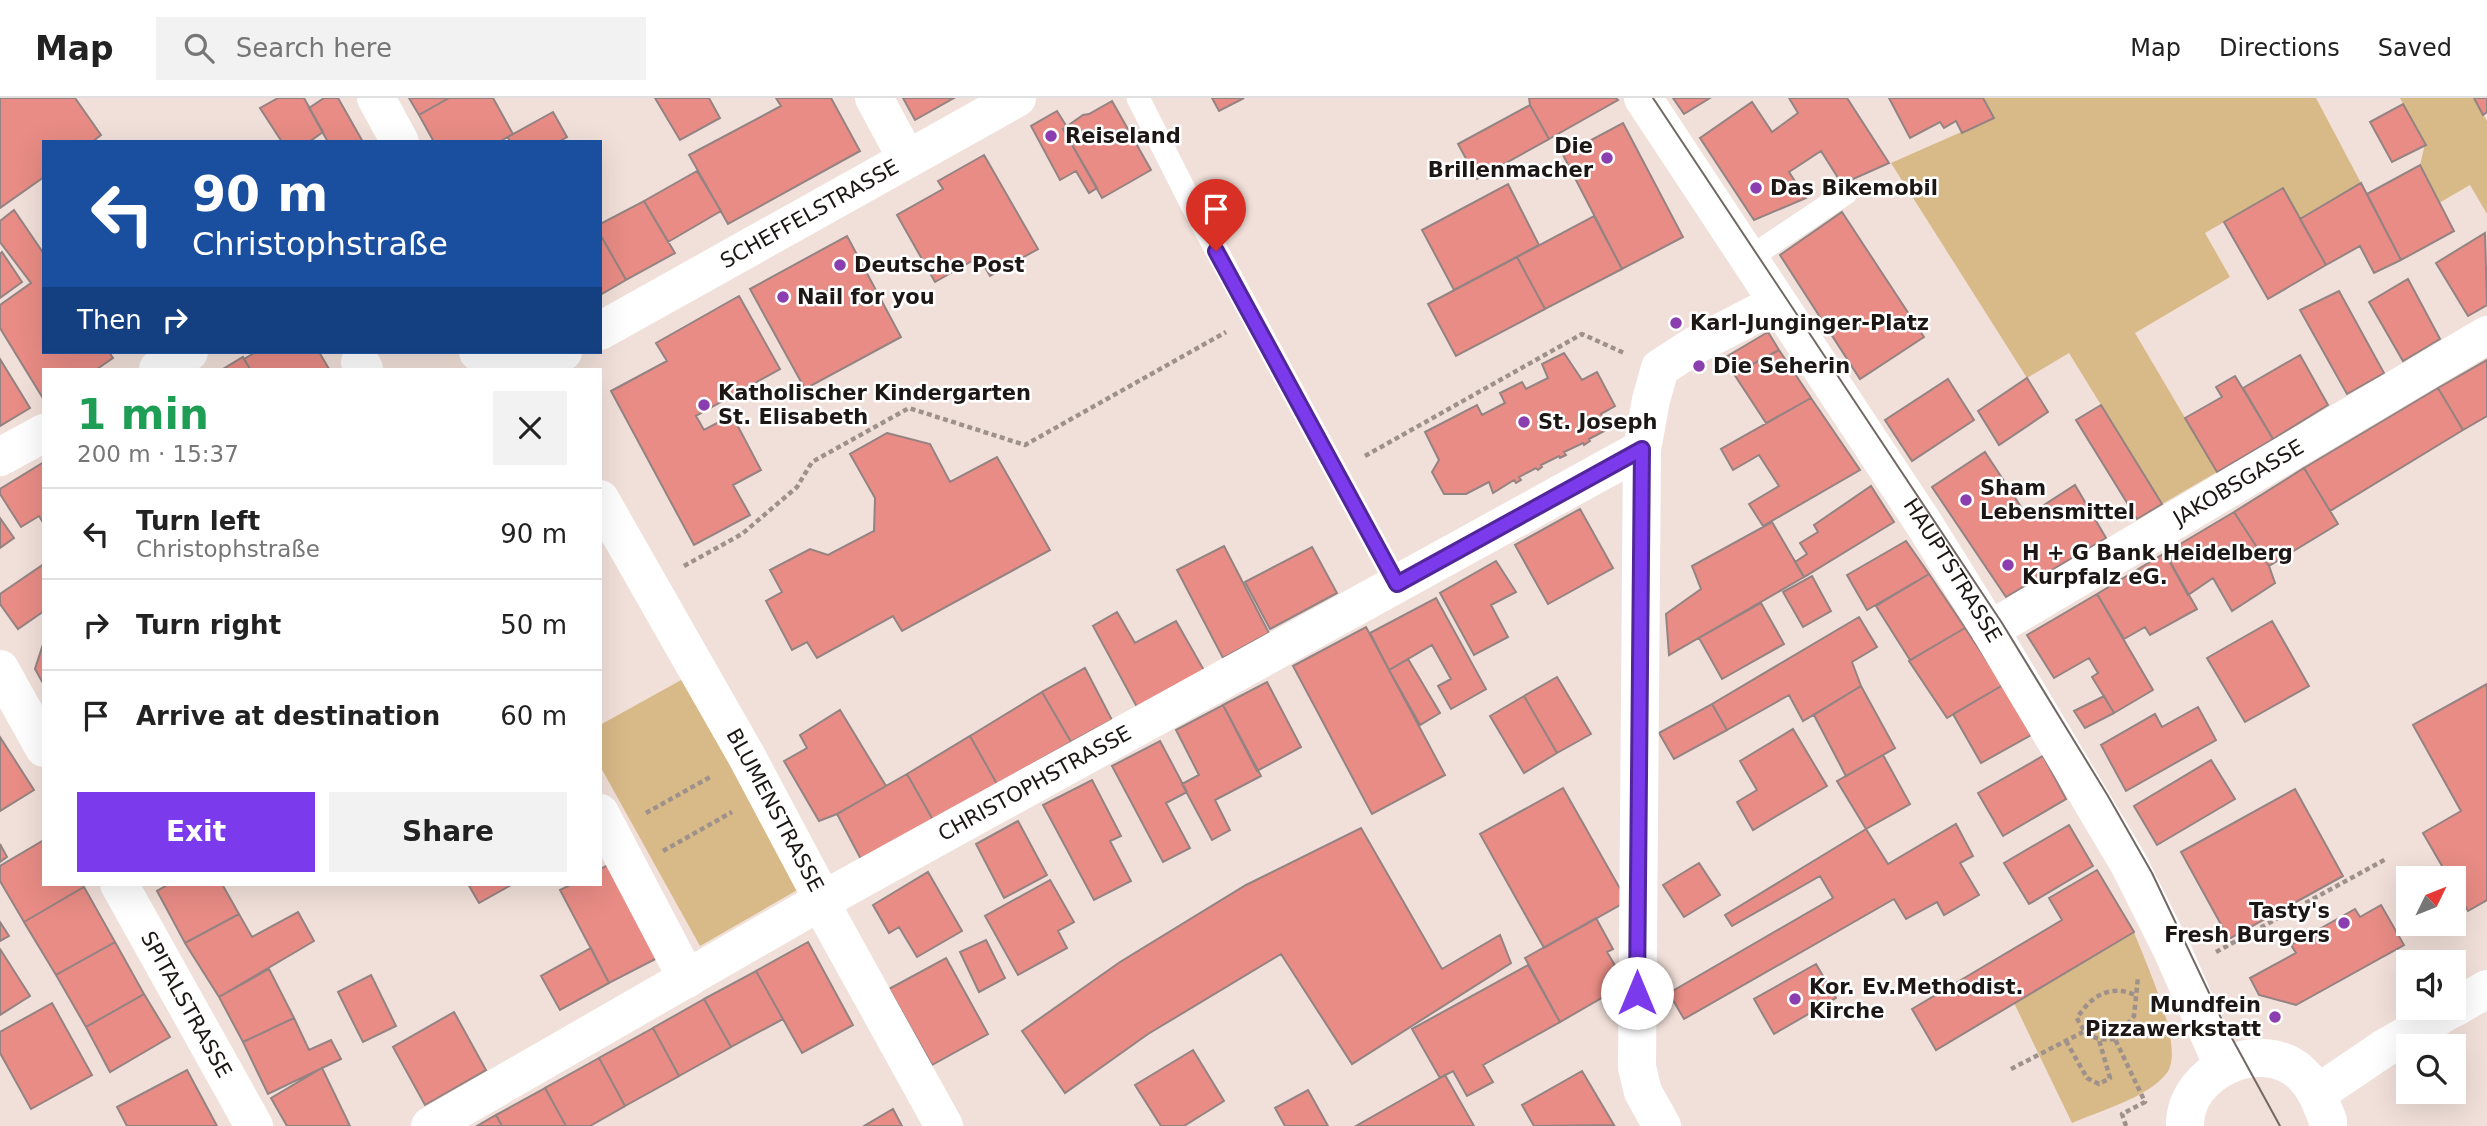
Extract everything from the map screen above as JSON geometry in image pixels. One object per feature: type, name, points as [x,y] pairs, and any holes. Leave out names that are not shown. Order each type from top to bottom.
[{"type":"street","points":[[376,98],[399,140]]},
{"type":"street","points":[[874,98],[907,159]]},
{"type":"street","name":"SCHEFFELSTRASSE","points":[[602,330],[1017,98]]},
{"type":"street","name":"HAUPTSTRASSE","points":[[1643,98],[1926,527],[1990,630],[2129,864],[2173,951],[2223,1066]]},
{"type":"street","points":[[1662,1126],[1643,1092],[1637,1066],[1642,449],[1655,384],[1694,346],[1777,303]]},
{"type":"street","name":"JAKOBSGASSE","points":[[1990,630],[2487,335]]},
{"type":"street","points":[[160,368],[185,354]]},
{"type":"street","points":[[484,354],[527,368]]},
{"type":"street","points":[[532,368],[559,354]]},
{"type":"street","points":[[0,457],[42,434]]},
{"type":"street","name":"CHRISTOPHSTRASSE","points":[[430,1126],[824,900],[1642,449]]},
{"type":"street","name":"BLUMENSTRASSE","points":[[602,503],[747,757],[824,900],[830,920],[944,1126]]},
{"type":"street","points":[[0,669],[42,744]]},
{"type":"street","points":[[605,822],[687,979]]},
{"type":"street","name":"SPITALSTRASSE","points":[[120,886],[254,1126]]},
{"type":"street","points":[[2466,1001],[2487,989]]},
{"type":"street","points":[[2185,1126],[2192,1099],[2205,1080],[2223,1066],[2243,1059],[2276,1060],[2300,1072],[2323,1109],[2392,1043],[2432,1020]]},
{"type":"lane","points":[[1138,98],[1192,207],[1397,584]]},
{"type":"lane","points":[[1748,259],[1846,193]]},
{"type":"path","points":[[649,586],[742,534],[797,487],[812,462],[909,408],[1025,445],[1252,317]]},
{"type":"path","points":[[1336,472],[1582,334],[1655,384]]},
{"type":"path","points":[[605,822],[747,757]]},
{"type":"path","points":[[630,870],[766,793]]},
{"type":"path","points":[[2135,995],[2121,989],[2106,992],[2085,1006],[2077,1018],[2083,1032],[2099,1040],[2115,1039],[2134,1016],[2139,970],[2173,951],[2189,950],[2212,954],[2386,859]]},
{"type":"path","points":[[2011,1069],[2083,1032]]},
{"type":"path","points":[[2115,1039],[2145,1102],[2122,1114],[2126,1126]]},
{"type":"path","points":[[2066,1041],[2087,1078],[2099,1084],[2110,1078],[2099,1040]]},
{"type":"shaded area","points":[[1983,98],[2316,98],[2361,183],[2300,219],[2283,188],[2205,233],[2230,277],[2135,333],[2217,472],[2162,504],[2069,353],[2027,378],[1891,163],[1993,118]]},
{"type":"shaded area","points":[[2400,98],[2474,98],[2487,121],[2487,214],[2470,185],[2439,203],[2420,165],[2425,144]]},
{"type":"shaded area","points":[[683,679],[799,889],[700,946],[602,770],[602,724]]},
{"type":"shaded area","points":[[2134,932],[2168,1026],[2171,1062],[2166,1074],[2147,1090],[2072,1123],[2014,1003]]},
{"type":"building","points":[[0,98],[75,98],[101,135],[95,140],[42,140],[42,178],[0,208]]},
{"type":"building","points":[[278,98],[304,98],[323,132],[312,140],[281,140],[260,108]]},
{"type":"building","points":[[324,98],[338,98],[362,140],[327,140],[309,108]]},
{"type":"building","points":[[409,98],[449,98],[419,115]]},
{"type":"building","points":[[449,98],[493,98],[513,134],[502,140],[433,140],[419,115]]},
{"type":"building","points":[[655,98],[709,98],[720,118],[680,140]]},
{"type":"building","points":[[776,98],[831,98],[860,151],[728,224],[689,155],[781,106]]},
{"type":"building","points":[[903,98],[954,98],[915,120]]},
{"type":"building","points":[[1212,98],[1244,98],[1219,111]]},
{"type":"building","points":[[1529,98],[1618,100],[1549,139],[1530,105]]},
{"type":"building","points":[[1673,98],[1710,98],[1684,114]]},
{"type":"building","points":[[1789,98],[1847,98],[1889,163],[1842,184],[1821,151],[1789,172],[1806,198],[1754,220],[1700,138],[1752,102],[1772,132],[1798,113]]},
{"type":"building","points":[[1889,98],[1983,98],[1994,118],[1962,133],[1956,121],[1944,128],[1940,122],[1910,138]]},
{"type":"building","points":[[2474,98],[2487,98],[2487,112],[2483,115]]},
{"type":"building","points":[[1112,101],[1151,170],[1102,198],[1063,129],[1083,115]]},
{"type":"building","points":[[2403,104],[2426,145],[2392,162],[2370,122]]},
{"type":"building","points":[[1530,105],[1549,139],[1477,179],[1458,144]]},
{"type":"building","points":[[1057,111],[1067,127],[1063,129],[1097,188],[1089,193],[1076,171],[1060,180],[1031,126]]},
{"type":"building","points":[[553,112],[567,137],[562,140],[509,140],[508,137]]},
{"type":"building","points":[[1623,123],[1683,237],[1622,269],[1563,155]]},
{"type":"building","points":[[984,155],[1038,249],[990,276],[979,257],[935,282],[897,215],[943,189],[938,181]]},
{"type":"building","points":[[2420,165],[2454,231],[2401,260],[2367,194]]},
{"type":"building","points":[[697,171],[721,211],[668,242],[644,201]]},
{"type":"building","points":[[2361,183],[2401,260],[2374,273],[2360,246],[2326,265],[2300,219]]},
{"type":"building","points":[[1508,184],[1539,245],[1454,290],[1422,230]]},
{"type":"building","points":[[2283,188],[2326,265],[2268,299],[2224,222]]},
{"type":"building","points":[[644,201],[675,253],[626,280],[602,238],[602,223]]},
{"type":"building","points":[[14,210],[42,251],[42,354],[110,354],[113,358],[98,368],[42,368],[42,397],[0,328],[0,305],[31,283],[0,242],[0,221]]},
{"type":"building","points":[[1842,212],[1924,337],[1860,379],[1780,255]]},
{"type":"building","points":[[1594,216],[1622,269],[1545,309],[1517,257]]},
{"type":"building","points":[[2485,233],[2487,305],[2468,316],[2436,263]]},
{"type":"building","points":[[847,236],[901,337],[805,389],[750,289]]},
{"type":"building","points":[[602,238],[626,280],[602,294]]},
{"type":"building","points":[[2,252],[22,282],[0,298],[0,254]]},
{"type":"building","points":[[1517,257],[1545,309],[1456,356],[1428,304]]},
{"type":"building","points":[[2408,279],[2440,339],[2403,361],[2369,302]]},
{"type":"building","points":[[2339,291],[2384,373],[2347,394],[2300,310]]},
{"type":"building","points":[[739,296],[780,369],[696,416],[704,430],[732,415],[761,470],[733,485],[750,515],[694,545],[611,391],[667,361],[656,343]]},
{"type":"building","points":[[1768,332],[1779,350],[1734,374],[1724,358]]},
{"type":"building","points":[[1779,350],[1811,398],[1766,423],[1734,374]]},
{"type":"building","name":"St. Joseph","points":[[1564,353],[1582,380],[1597,372],[1615,406],[1601,414],[1608,429],[1589,439],[1584,445],[1583,443],[1564,452],[1566,455],[1519,477],[1521,480],[1516,483],[1514,480],[1493,493],[1489,482],[1466,494],[1444,494],[1432,472],[1439,460],[1425,432],[1477,405],[1482,415],[1505,403],[1500,393],[1522,382],[1526,389],[1548,378],[1542,364]]},
{"type":"building","points":[[253,354],[320,354],[328,368],[249,368],[244,359]]},
{"type":"building","points":[[2300,355],[2328,405],[2273,439],[2243,388]]},
{"type":"building","points":[[243,357],[249,368],[225,368]]},
{"type":"building","points":[[0,359],[30,408],[0,426]]},
{"type":"building","points":[[2487,360],[2487,416],[2463,430],[2438,388]]},
{"type":"building","points":[[2235,376],[2273,439],[2217,472],[2185,418],[2222,397],[2216,387]]},
{"type":"building","points":[[2027,378],[2048,412],[1999,445],[1978,411]]},
{"type":"building","points":[[1948,379],[1974,420],[1912,461],[1885,420]]},
{"type":"building","points":[[2438,388],[2463,430],[2330,511],[2304,468]]},
{"type":"building","points":[[1811,398],[1860,470],[1763,526],[1749,504],[1779,486],[1759,455],[1733,470],[1721,449]]},
{"type":"building","points":[[2101,405],[2162,504],[2137,519],[2076,420]]},
{"type":"building","points":[[887,433],[930,444],[950,482],[997,457],[1050,550],[902,631],[893,616],[817,658],[807,642],[792,650],[766,601],[782,592],[770,570],[810,549],[828,555],[874,531],[875,498],[850,454]]},
{"type":"building","points":[[1985,452],[2027,516],[2075,485],[2106,538],[2006,597],[1932,487]]},
{"type":"building","points":[[42,463],[42,521],[39,516],[21,527],[0,494],[0,489]]},
{"type":"building","points":[[2304,468],[2338,524],[2269,566],[2234,512]]},
{"type":"building","points":[[1871,486],[1894,522],[1804,577],[1795,562],[1807,554],[1800,543],[1818,532],[1814,525]]},
{"type":"building","points":[[1580,509],[1613,568],[1548,604],[1515,545]]},
{"type":"building","points":[[2234,512],[2269,566],[2275,583],[2232,611],[2213,578],[2188,595],[2165,553]]},
{"type":"building","points":[[0,518],[14,538],[0,548]]},
{"type":"building","points":[[1772,522],[1804,577],[1669,655],[1666,614],[1701,589],[1692,566]]},
{"type":"building","points":[[1906,541],[1929,574],[1867,610],[1847,575]]},
{"type":"building","points":[[1224,546],[1269,633],[1223,658],[1177,570]]},
{"type":"building","points":[[1312,547],[1337,593],[1270,629],[1245,582]]},
{"type":"building","points":[[2165,553],[2197,609],[2150,635],[2145,627],[2124,639],[2097,594]]},
{"type":"building","points":[[1496,561],[1516,592],[1491,605],[1508,637],[1474,655],[1440,593]]},
{"type":"building","points":[[42,565],[42,612],[18,629],[0,604],[0,594]]},
{"type":"building","points":[[1929,574],[1965,628],[1910,660],[1876,606]]},
{"type":"building","points":[[1812,576],[1831,611],[1803,627],[1783,592]]},
{"type":"building","points":[[2097,594],[2153,690],[2114,713],[2092,677],[2098,673],[2089,658],[2054,678],[2027,635]]},
{"type":"building","points":[[1436,598],[1486,689],[1451,709],[1438,686],[1451,679],[1432,645],[1389,670],[1370,633]]},
{"type":"building","points":[[1761,603],[1784,644],[1722,679],[1699,638]]},
{"type":"building","points":[[1117,612],[1135,643],[1176,621],[1205,672],[1138,709],[1093,626]]},
{"type":"building","points":[[1859,617],[1877,647],[1852,662],[1861,686],[1803,721],[1789,695],[1727,730],[1712,704]]},
{"type":"building","points":[[2272,621],[2309,686],[2245,722],[2207,658]]},
{"type":"building","points":[[1366,627],[1445,775],[1372,814],[1293,666]]},
{"type":"building","points":[[1965,628],[2003,685],[1947,718],[1909,661]]},
{"type":"building","points":[[42,647],[42,681],[35,669]]},
{"type":"building","points":[[1408,659],[1440,713],[1420,725],[1389,670]]},
{"type":"building","points":[[1085,668],[1112,720],[1071,742],[1042,692]]},
{"type":"building","points":[[1557,677],[1591,734],[1557,753],[1524,696]]},
{"type":"building","points":[[1267,682],[1301,747],[1257,771],[1223,705]]},
{"type":"building","points":[[2487,684],[2487,900],[2468,911],[2466,866],[2442,866],[2423,833],[2461,811],[2413,725]]},
{"type":"building","points":[[2003,685],[2031,735],[1981,763],[1953,714]]},
{"type":"building","points":[[1861,686],[1895,748],[1846,776],[1814,715]]},
{"type":"building","points":[[1042,692],[1071,742],[997,784],[970,736]]},
{"type":"building","points":[[1524,696],[1557,753],[1524,773],[1490,716]]},
{"type":"building","points":[[2104,696],[2114,713],[2085,728],[2074,711]]},
{"type":"building","points":[[1712,704],[1727,730],[1674,759],[1659,733]]},
{"type":"building","points":[[1223,705],[1261,776],[1215,800],[1230,830],[1212,840],[1182,784],[1199,775],[1176,730]]},
{"type":"building","points":[[2198,707],[2216,740],[2126,791],[2101,745],[2155,714],[2162,727]]},
{"type":"building","points":[[840,710],[886,786],[837,814],[819,821],[784,761],[807,748],[800,735]]},
{"type":"building","points":[[1793,729],[1827,786],[1753,830],[1737,802],[1757,790],[1740,761]]},
{"type":"building","points":[[970,736],[997,784],[933,820],[907,774]]},
{"type":"building","points":[[0,737],[34,790],[0,811]]},
{"type":"building","points":[[1160,741],[1187,792],[1166,803],[1190,848],[1163,862],[1112,766]]},
{"type":"building","points":[[1883,755],[1910,804],[1866,829],[1837,781]]},
{"type":"building","points":[[2043,756],[2066,799],[2003,836],[1978,793]]},
{"type":"building","points":[[2211,760],[2235,799],[2157,845],[2134,806]]},
{"type":"building","points":[[907,774],[933,820],[862,861],[837,814]]},
{"type":"building","points":[[1092,780],[1121,836],[1110,841],[1131,881],[1094,900],[1043,805]]},
{"type":"building","points":[[1563,788],[1627,901],[1544,948],[1480,834]]},
{"type":"building","points":[[2295,789],[2343,876],[2229,939],[2181,852]]},
{"type":"building","points":[[1018,821],[1047,875],[1004,898],[976,844]]},
{"type":"building","points":[[1956,824],[1973,856],[1960,863],[1979,895],[1944,915],[1937,902],[1906,919],[1894,899],[1684,1019],[1669,993],[1833,898],[1820,876],[1732,926],[1725,915],[1866,829],[1888,864]]},
{"type":"building","points":[[2069,825],[2093,866],[2029,904],[2004,863]]},
{"type":"building","points":[[1361,828],[1442,969],[1500,935],[1511,963],[1352,1064],[1281,954],[1148,1034],[1065,1093],[1022,1031],[1120,962],[1246,885]]},
{"type":"building","points":[[42,841],[42,886],[84,887],[24,922],[0,881],[0,866]]},
{"type":"building","points":[[0,844],[7,857],[0,862]]},
{"type":"building","points":[[616,861],[665,954],[609,983],[560,890],[568,886],[602,886],[602,868]]},
{"type":"building","points":[[1699,863],[1720,895],[1684,917],[1663,885]]},
{"type":"building","points":[[2097,870],[2134,932],[1936,1050],[1912,1009],[2062,920],[2049,898]]},
{"type":"building","points":[[928,872],[962,931],[917,957],[899,927],[889,933],[873,905]]},
{"type":"building","points":[[1050,880],[1074,922],[1058,931],[1067,948],[1018,975],[985,916]]},
{"type":"building","points":[[166,886],[223,886],[239,914],[185,943],[157,891]]},
{"type":"building","points":[[469,886],[509,886],[479,903]]},
{"type":"building","points":[[84,887],[115,942],[56,975],[24,922]]},
{"type":"building","points":[[2381,905],[2396,931],[2396,936],[2399,936],[2404,945],[2296,1005],[2259,995],[2250,978],[2296,953],[2291,945],[2355,909],[2360,917]]},
{"type":"building","points":[[298,912],[314,941],[219,997],[185,943],[239,914],[252,937]]},
{"type":"building","points":[[1596,918],[1613,949],[1607,952],[1626,984],[1560,1022],[1525,958]]},
{"type":"building","points":[[0,922],[9,936],[0,941]]},
{"type":"building","points":[[986,940],[1005,978],[979,992],[960,952]]},
{"type":"building","points":[[115,942],[144,994],[86,1027],[56,975]]},
{"type":"building","points":[[808,942],[853,1025],[802,1053],[756,971]]},
{"type":"building","points":[[591,948],[609,983],[560,1010],[541,976]]},
{"type":"building","points":[[0,949],[30,996],[0,1015]]},
{"type":"building","points":[[946,958],[988,1034],[932,1065],[889,989]]},
{"type":"building","name":"Kor. Ev.Methodist. Kirche","points":[[1816,964],[1836,998],[1774,1034],[1754,999]]},
{"type":"building","points":[[1528,965],[1560,1022],[1483,1065],[1493,1082],[1467,1096],[1453,1071],[1440,1078],[1412,1029]]},
{"type":"building","points":[[269,969],[294,1018],[243,1042],[219,997]]},
{"type":"building","points":[[756,971],[783,1019],[731,1047],[704,999]]},
{"type":"building","points":[[371,975],[396,1026],[363,1042],[338,992]]},
{"type":"building","points":[[144,994],[170,1037],[110,1072],[86,1027]]},
{"type":"building","points":[[704,999],[731,1047],[679,1076],[653,1028]]},
{"type":"building","points":[[52,1003],[92,1075],[31,1109],[0,1053],[0,1032]]},
{"type":"building","points":[[454,1012],[486,1070],[425,1105],[393,1047]]},
{"type":"building","points":[[294,1018],[309,1050],[331,1040],[341,1059],[268,1094],[243,1042]]},
{"type":"building","points":[[653,1028],[679,1076],[625,1106],[599,1058]]},
{"type":"building","points":[[1193,1050],[1224,1101],[1184,1126],[1161,1126],[1135,1085]]},
{"type":"building","points":[[599,1058],[625,1106],[590,1126],[566,1126],[545,1088]]},
{"type":"building","points":[[322,1068],[350,1126],[287,1126],[271,1098]]},
{"type":"building","points":[[187,1070],[217,1126],[127,1126],[117,1107]]},
{"type":"building","points":[[1582,1071],[1614,1125],[1534,1126],[1522,1105]]},
{"type":"building","points":[[1445,1075],[1474,1126],[1356,1126],[1440,1078]]},
{"type":"building","points":[[545,1088],[566,1126],[502,1126],[496,1115]]},
{"type":"building","points":[[1308,1090],[1328,1126],[1285,1126],[1275,1108]]},
{"type":"building","points":[[893,1109],[902,1126],[864,1126]]},
{"type":"building","points":[[496,1115],[502,1126],[477,1126]]},
{"type":"tram line","points":[[1653,98],[2002,623],[2108,796],[2152,873],[2222,1020],[2280,1126]]},
{"type":"place","name":"Reiseland","points":[[1051,136]]},
{"type":"place","name":"Die Brillenmacher","points":[[1607,158]]},
{"type":"place","name":"Das Bikemobil","points":[[1756,188]]},
{"type":"place","name":"Deutsche Post","points":[[840,265]]},
{"type":"place","name":"Nail for you","points":[[783,297]]},
{"type":"place","name":"Karl-Junginger-Platz","points":[[1676,323]]},
{"type":"place","name":"Die Seherin","points":[[1699,366]]},
{"type":"place","name":"Katholischer Kindergarten St. Elisabeth","points":[[704,405]]},
{"type":"place","name":"St. Joseph","points":[[1524,422]]},
{"type":"place","name":"Sham Lebensmittel","points":[[1966,500]]},
{"type":"place","name":"H + G Bank Heidelberg Kurpfalz eG.","points":[[2008,565]]},
{"type":"place","name":"Tasty's Fresh Burgers","points":[[2344,923]]},
{"type":"place","name":"Kor. Ev.Methodist. Kirche","points":[[1795,999]]},
{"type":"place","name":"Mundfein Pizzawerkstatt","points":[[2275,1017]]},
{"type":"route","points":[[1216,251],[1397,584],[1642,449],[1637,993]]}]
